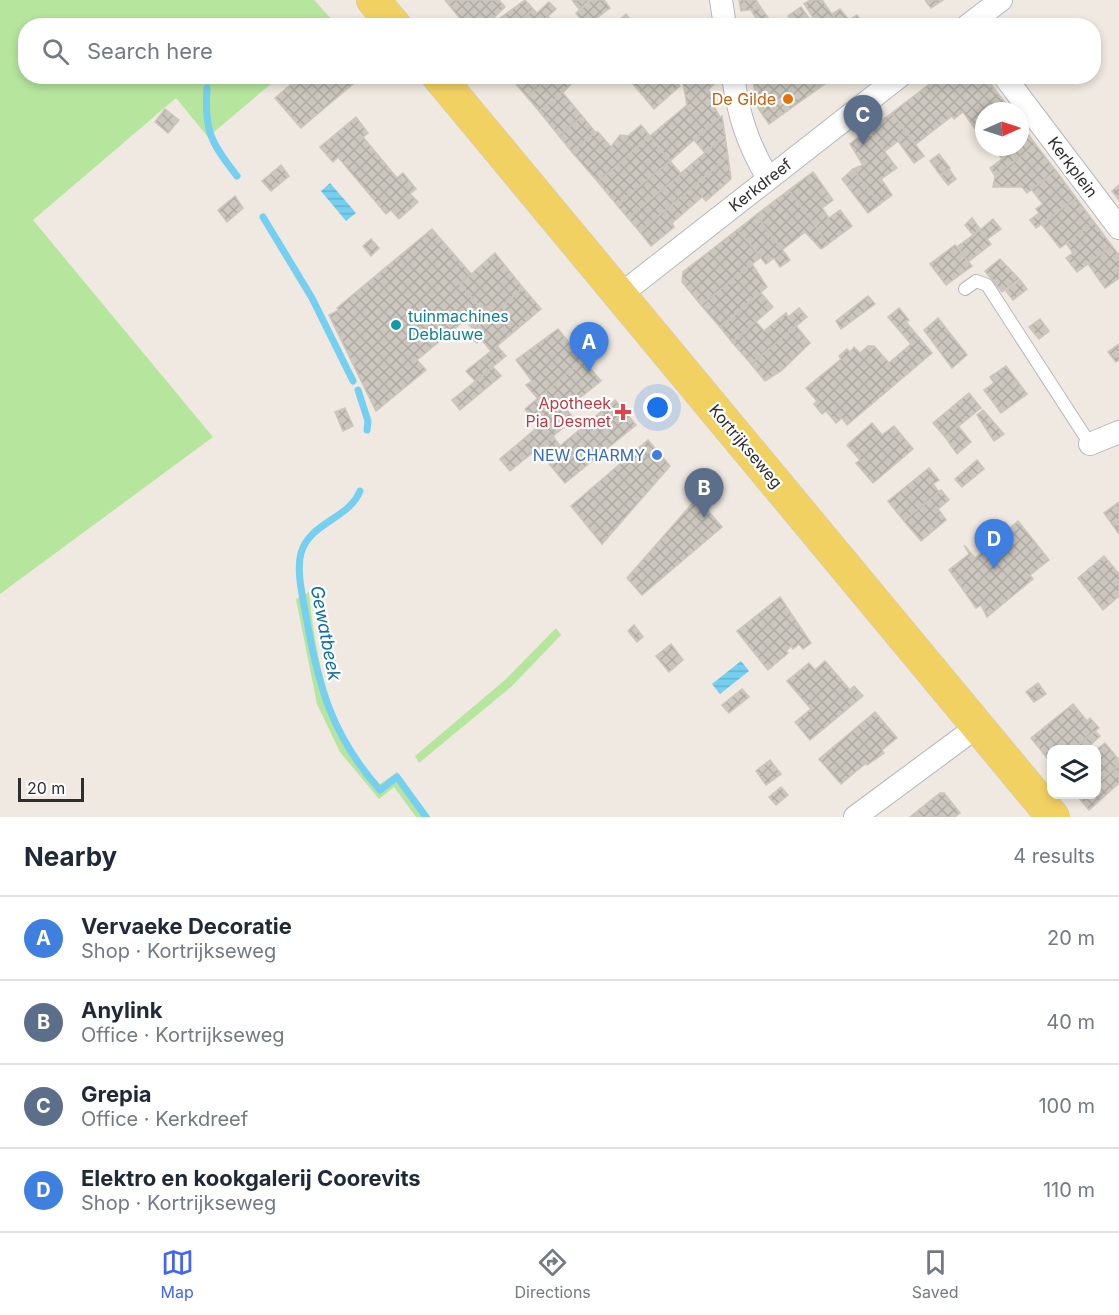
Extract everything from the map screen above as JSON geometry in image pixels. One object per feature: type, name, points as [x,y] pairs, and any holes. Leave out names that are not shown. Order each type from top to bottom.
[{"type":"main road","points":[[373,0],[388,18]]},
{"type":"main road","name":"Kortrijkseweg","points":[[445,84],[1053,817]]},
{"type":"street","points":[[721,0],[724,18]]},
{"type":"street","points":[[977,18],[1001,0]]},
{"type":"street","points":[[734,84],[737,107],[749,145],[768,178]]},
{"type":"street","name":"Kerkdreef","points":[[620,295],[890,84]]},
{"type":"street","name":"Kerkplein","points":[[1011,84],[1119,228]]},
{"type":"street","points":[[1090,444],[1119,432]]},
{"type":"street","points":[[855,817],[978,726]]},
{"type":"lane","points":[[965,289],[976,281],[987,285],[1090,444]]},
{"type":"green space","points":[[0,0],[314,0],[331,18],[18,18],[18,84],[271,84],[208,137],[176,98],[33,220],[213,437],[0,594]]},
{"type":"green space","points":[[309,592],[321,669],[337,719],[349,743],[362,765],[379,785],[397,772],[430,817],[416,817],[394,787],[379,799],[340,752],[317,704],[296,599]]},
{"type":"green space","points":[[556,628],[561,635],[511,687],[419,763],[415,756],[505,680]]},
{"type":"water","points":[[330,183],[356,213],[346,221],[321,191]]},
{"type":"water","points":[[741,661],[749,671],[720,694],[712,684]]},
{"type":"building","points":[[445,0],[499,0],[505,7],[493,18],[460,18]]},
{"type":"building","points":[[525,0],[533,9],[523,18],[500,18]]},
{"type":"building","points":[[572,0],[590,0],[579,9]]},
{"type":"building","points":[[592,0],[604,0],[610,8],[597,18],[580,18],[576,13]]},
{"type":"building","points":[[739,0],[756,0],[761,8],[741,11]]},
{"type":"building","points":[[810,0],[822,0],[834,18],[814,18],[804,4]]},
{"type":"building","points":[[925,0],[943,0],[931,8]]},
{"type":"building","points":[[549,2],[556,9],[546,18],[523,18],[533,9],[537,13]]},
{"type":"building","points":[[801,7],[809,18],[789,18],[788,16]]},
{"type":"building","points":[[761,8],[768,18],[756,18],[751,10]]},
{"type":"building","points":[[840,9],[847,18],[835,18],[832,14]]},
{"type":"building","points":[[292,84],[353,84],[301,128],[275,98]]},
{"type":"building","points":[[516,84],[542,84],[527,97]]},
{"type":"building","points":[[542,84],[571,84],[552,104],[550,102],[539,111],[527,97]]},
{"type":"building","points":[[633,84],[678,84],[680,86],[654,109]]},
{"type":"building","points":[[683,84],[714,84],[708,90],[720,104],[715,108],[720,117],[670,161],[650,136],[687,105]]},
{"type":"building","points":[[754,84],[816,84],[819,88],[769,124],[758,108]]},
{"type":"building","points":[[930,84],[991,84],[1004,102],[975,102],[975,129],[963,112],[954,119],[952,116],[916,144],[892,113]]},
{"type":"building","points":[[562,92],[582,116],[559,136],[539,111],[550,102],[552,104]]},
{"type":"building","points":[[165,109],[179,120],[168,133],[155,122]]},
{"type":"building","points":[[892,113],[924,156],[914,163],[898,141],[884,152],[868,130]]},
{"type":"building","points":[[582,116],[595,132],[572,152],[559,136]]},
{"type":"building","points":[[722,116],[725,136],[705,153],[694,140]]},
{"type":"building","points":[[356,117],[368,133],[363,137],[397,178],[403,173],[416,189],[410,194],[418,202],[399,219],[391,210],[386,214],[338,157],[333,162],[320,147]]},
{"type":"building","points":[[641,125],[650,136],[598,182],[572,152],[595,132],[598,132],[611,147],[620,135],[628,136]]},
{"type":"building","points":[[868,130],[897,168],[881,179],[892,195],[880,204],[853,169],[863,165],[850,144]]},
{"type":"building","points":[[1029,135],[1036,145],[1029,150]]},
{"type":"building","points":[[650,136],[670,161],[617,205],[598,182]]},
{"type":"building","points":[[725,136],[728,157],[640,232],[628,218]]},
{"type":"building","points":[[1036,145],[1056,171],[1027,193],[1022,187],[993,187],[995,176],[1021,156],[1029,156],[1029,150]]},
{"type":"building","points":[[939,154],[950,168],[940,175],[930,161]]},
{"type":"building","points":[[1000,156],[1021,156],[995,176],[990,168],[1002,159]]},
{"type":"building","points":[[728,157],[731,179],[706,201],[702,197],[672,223],[674,227],[651,246],[640,232]]},
{"type":"building","points":[[670,161],[681,174],[628,218],[617,205]]},
{"type":"building","points":[[281,165],[289,176],[271,191],[262,181]]},
{"type":"building","points":[[853,169],[880,204],[868,213],[842,179]]},
{"type":"building","points":[[949,169],[956,179],[948,185],[941,176]]},
{"type":"building","points":[[1056,171],[1076,198],[1036,228],[1030,220],[1039,213],[1036,209],[1043,204],[1032,190]]},
{"type":"building","points":[[813,172],[833,200],[822,208],[829,218],[840,210],[852,226],[828,244],[789,190]]},
{"type":"building","points":[[1119,185],[1119,200],[1112,191]]},
{"type":"building","points":[[789,190],[828,244],[821,249],[805,232],[782,250],[756,215]]},
{"type":"building","points":[[235,196],[243,208],[227,222],[218,210]]},
{"type":"building","points":[[1076,198],[1094,222],[1060,248],[1042,225]]},
{"type":"building","points":[[756,215],[790,260],[780,267],[774,258],[766,264],[737,230]]},
{"type":"building","points":[[972,218],[980,229],[973,235],[965,225]]},
{"type":"building","points":[[993,219],[1001,229],[987,239],[980,230]]},
{"type":"building","points":[[1094,222],[1112,246],[1077,272],[1066,258],[1073,253],[1066,243]]},
{"type":"building","name":"tuinmachines Deblauwe","points":[[432,229],[471,274],[460,284],[482,310],[487,306],[493,314],[474,330],[465,320],[417,360],[426,370],[376,411],[329,315],[339,310],[337,308]]},
{"type":"building","points":[[737,230],[761,257],[701,305],[682,282],[683,272]]},
{"type":"building","points":[[980,230],[991,244],[968,262],[957,247]]},
{"type":"building","points":[[371,239],[379,248],[371,256],[363,246]]},
{"type":"building","points":[[955,245],[972,266],[946,285],[930,264]]},
{"type":"building","points":[[1112,246],[1119,255],[1119,278],[1105,288],[1088,264]]},
{"type":"building","name":"tuinmachines Deblauwe","points":[[495,253],[523,288],[493,314],[487,306],[482,310],[460,284]]},
{"type":"building","points":[[1000,259],[1019,279],[1002,292],[985,271]]},
{"type":"building","points":[[752,264],[767,287],[720,327],[701,305]]},
{"type":"building","points":[[1020,280],[1027,289],[1013,300],[1006,291]]},
{"type":"building","points":[[523,288],[541,309],[497,346],[506,356],[475,381],[466,371],[491,351],[480,338],[477,343],[467,336]]},
{"type":"building","points":[[761,293],[773,307],[732,342],[720,327]]},
{"type":"building","points":[[868,296],[875,304],[841,329],[836,321]]},
{"type":"building","points":[[799,308],[807,317],[751,364],[732,342],[756,322],[764,331],[786,313],[788,317]]},
{"type":"building","points":[[899,308],[909,320],[906,322],[932,353],[847,425],[842,418],[836,423],[826,411],[822,414],[814,404],[817,401],[806,388],[841,359],[839,356],[847,349],[850,352],[854,347],[860,353],[868,346],[874,346],[889,363],[911,344],[888,317]]},
{"type":"building","points":[[938,318],[967,355],[952,368],[924,330]]},
{"type":"building","points":[[1040,319],[1049,331],[1039,339],[1029,327]]},
{"type":"building","points":[[796,326],[810,343],[781,371],[765,381],[751,364]]},
{"type":"building","points":[[558,329],[583,360],[538,399],[526,385],[532,381],[516,360]]},
{"type":"building","points":[[1119,344],[1119,360],[1116,362],[1108,352]]},
{"type":"building","points":[[583,360],[601,381],[566,409],[574,419],[510,471],[500,459],[539,426],[525,409]]},
{"type":"building","points":[[1006,366],[1027,394],[1001,413],[984,390],[994,383],[990,377]]},
{"type":"building","points":[[493,367],[501,376],[460,410],[452,400]]},
{"type":"building","points":[[969,393],[981,408],[945,437],[933,423]]},
{"type":"building","points":[[615,400],[636,425],[565,483],[537,449],[553,436],[560,446]]},
{"type":"building","points":[[345,408],[353,426],[343,431],[335,412]]},
{"type":"building","points":[[983,410],[1004,434],[994,441],[977,415]]},
{"type":"building","points":[[872,423],[882,435],[894,426],[913,449],[873,483],[856,463],[860,460],[847,445]]},
{"type":"building","points":[[958,426],[971,442],[957,454],[945,437]]},
{"type":"building","points":[[648,440],[670,466],[602,544],[571,506]]},
{"type":"building","points":[[977,460],[984,469],[962,487],[955,479]]},
{"type":"building","points":[[929,468],[939,480],[933,484],[939,492],[904,521],[888,501]]},
{"type":"building","points":[[941,490],[949,500],[938,509],[946,520],[921,541],[904,521]]},
{"type":"building","points":[[697,498],[722,527],[642,595],[627,578]]},
{"type":"building","points":[[1119,502],[1119,534],[1104,513]]},
{"type":"building","points":[[1018,521],[1049,560],[1030,575],[1033,579],[987,617],[981,605],[976,608],[949,570],[969,554],[964,545],[975,558],[988,548],[983,541],[1005,522],[1010,528]]},
{"type":"building","points":[[1104,556],[1119,574],[1119,596],[1103,610],[1078,578]]},
{"type":"building","points":[[780,597],[811,643],[803,649],[799,644],[793,649],[791,646],[786,651],[788,653],[768,670],[737,631]]},
{"type":"building","points":[[634,625],[643,637],[637,642],[628,631]]},
{"type":"building","points":[[671,644],[683,660],[669,672],[656,656]]},
{"type":"building","points":[[825,661],[850,690],[854,686],[863,696],[810,740],[795,722],[811,709],[787,681],[809,663],[815,670]]},
{"type":"building","points":[[1038,683],[1046,694],[1034,702],[1026,692]]},
{"type":"building","points":[[742,689],[749,697],[729,713],[722,705]]},
{"type":"building","points":[[1073,704],[1087,721],[1090,718],[1099,728],[1078,745],[1047,745],[1047,758],[1031,738]]},
{"type":"building","points":[[875,712],[897,738],[882,750],[884,753],[867,765],[866,763],[841,784],[819,759]]},
{"type":"building","points":[[1095,731],[1100,736],[1090,745],[1078,745]]},
{"type":"building","points":[[1105,743],[1119,760],[1119,765],[1101,780],[1101,746]]},
{"type":"building","points":[[770,760],[781,774],[766,785],[756,771]]},
{"type":"building","points":[[1119,765],[1119,783],[1089,810],[1080,799],[1101,799],[1101,780]]},
{"type":"building","points":[[781,787],[788,795],[776,805],[769,797]]},
{"type":"building","points":[[940,793],[944,793],[960,813],[955,817],[910,817]]},
{"type":"waterway","name":"Gewatbeek","points":[[207,88],[206,103],[211,136],[237,176]]},
{"type":"waterway","name":"Gewatbeek","points":[[263,217],[312,298],[353,381]]},
{"type":"waterway","name":"Gewatbeek","points":[[358,390],[368,421],[367,430]]},
{"type":"waterway","name":"Gewatbeek","points":[[360,491],[347,508],[312,534],[301,553],[300,584],[311,641],[322,688],[350,750],[380,790],[397,777],[426,817]]},
{"type":"place","name":"De Gilde","points":[[788,99]]},
{"type":"place","name":"Grepia","points":[[863,145]]},
{"type":"place","name":"tuinmachines Deblauwe","points":[[396,325]]},
{"type":"place","name":"Vervaeke Decoratie","points":[[589,372]]},
{"type":"place","name":"Apotheek Pia Desmet","points":[[623,412]]},
{"type":"place","name":"NEW CHARMY","points":[[657,455]]},
{"type":"place","name":"Anylink","points":[[704,518]]},
{"type":"place","name":"Elektro en kookgalerij Coorevits","points":[[994,569]]}]
